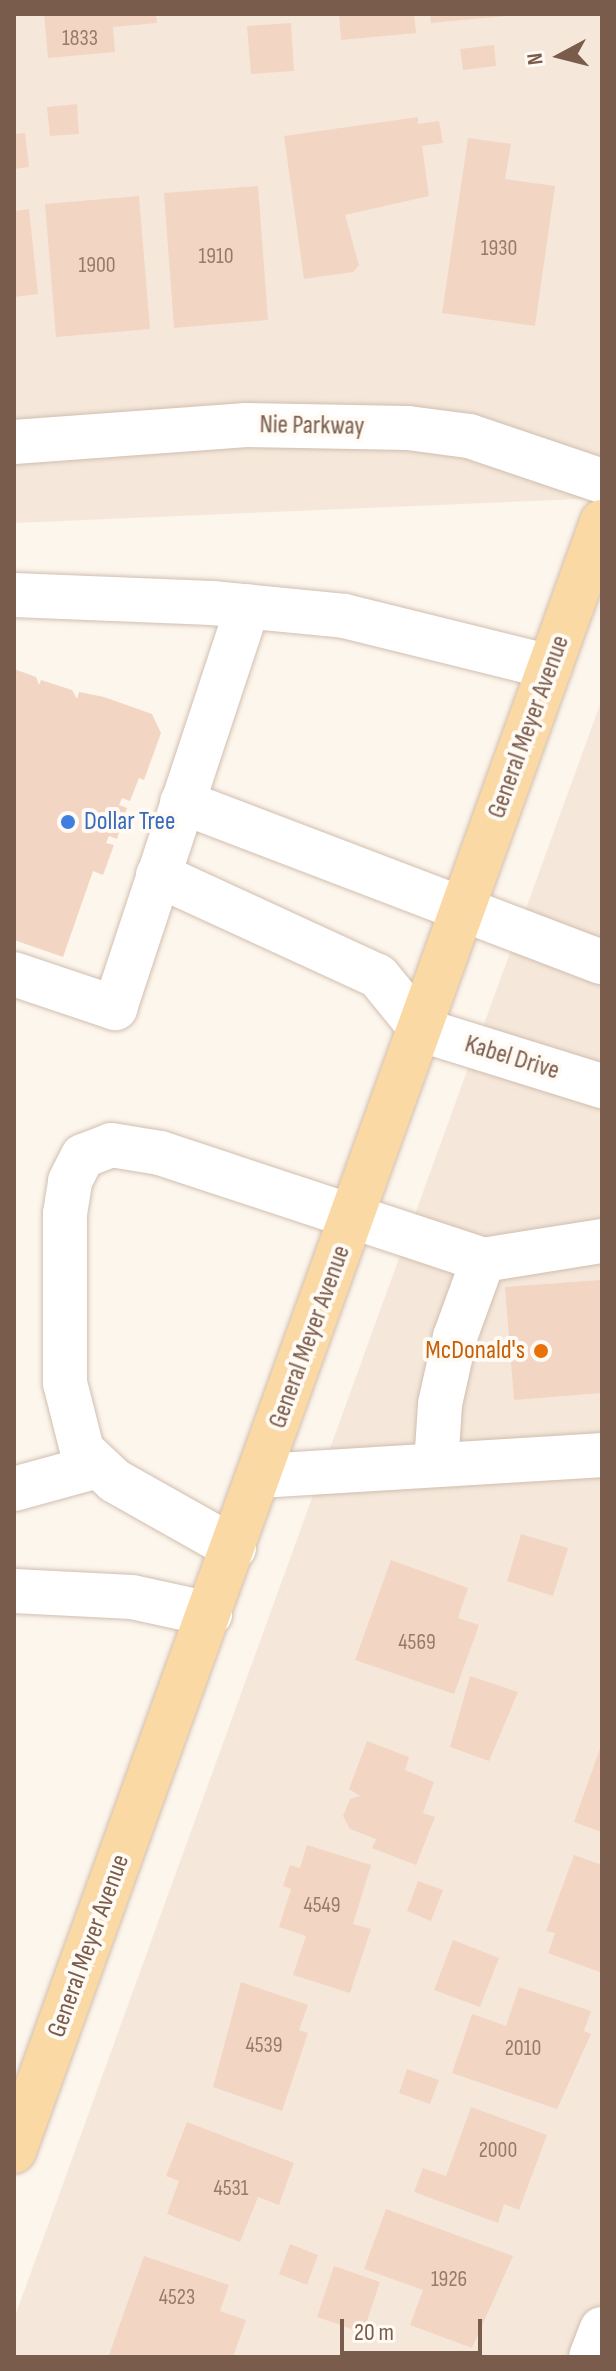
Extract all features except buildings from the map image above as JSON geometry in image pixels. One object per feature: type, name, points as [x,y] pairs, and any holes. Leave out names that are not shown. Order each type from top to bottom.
[{"type":"main road","name":"General Meyer Avenue","points":[[17,2134],[422,1030],[602,522]]},
{"type":"street","name":"Nie Parkway","points":[[14,442],[246,425],[408,428],[469,436],[602,481]]},
{"type":"street","points":[[14,595],[248,606],[344,616],[550,667]]},
{"type":"street","points":[[14,974],[115,1008],[248,606]]},
{"type":"street","points":[[182,802],[463,913],[602,962]]},
{"type":"street","points":[[158,875],[378,976],[422,1030]]},
{"type":"street","name":"Kabel Drive","points":[[422,1030],[602,1086]]},
{"type":"street","points":[[234,1548],[94,1467],[82,1450],[65,1383],[65,1214],[70,1181],[83,1156],[111,1145],[160,1153],[353,1220],[483,1260],[602,1241]]},
{"type":"street","points":[[436,1465],[449,1364],[483,1260]]},
{"type":"street","points":[[260,1476],[602,1455]]},
{"type":"street","points":[[14,1489],[94,1467]]},
{"type":"street","points":[[14,1591],[132,1597],[210,1614]]},
{"type":"street","points":[[591,2357],[602,2329]]},
{"type":"shaded area","points":[[14,14],[602,14],[602,498],[14,523]]},
{"type":"shaded area","points":[[602,699],[602,2357],[14,2357],[14,2319]]},
{"type":"place","name":"Dollar Tree","points":[[68,822]]},
{"type":"place","name":"McDonald's","points":[[541,1351]]}]
